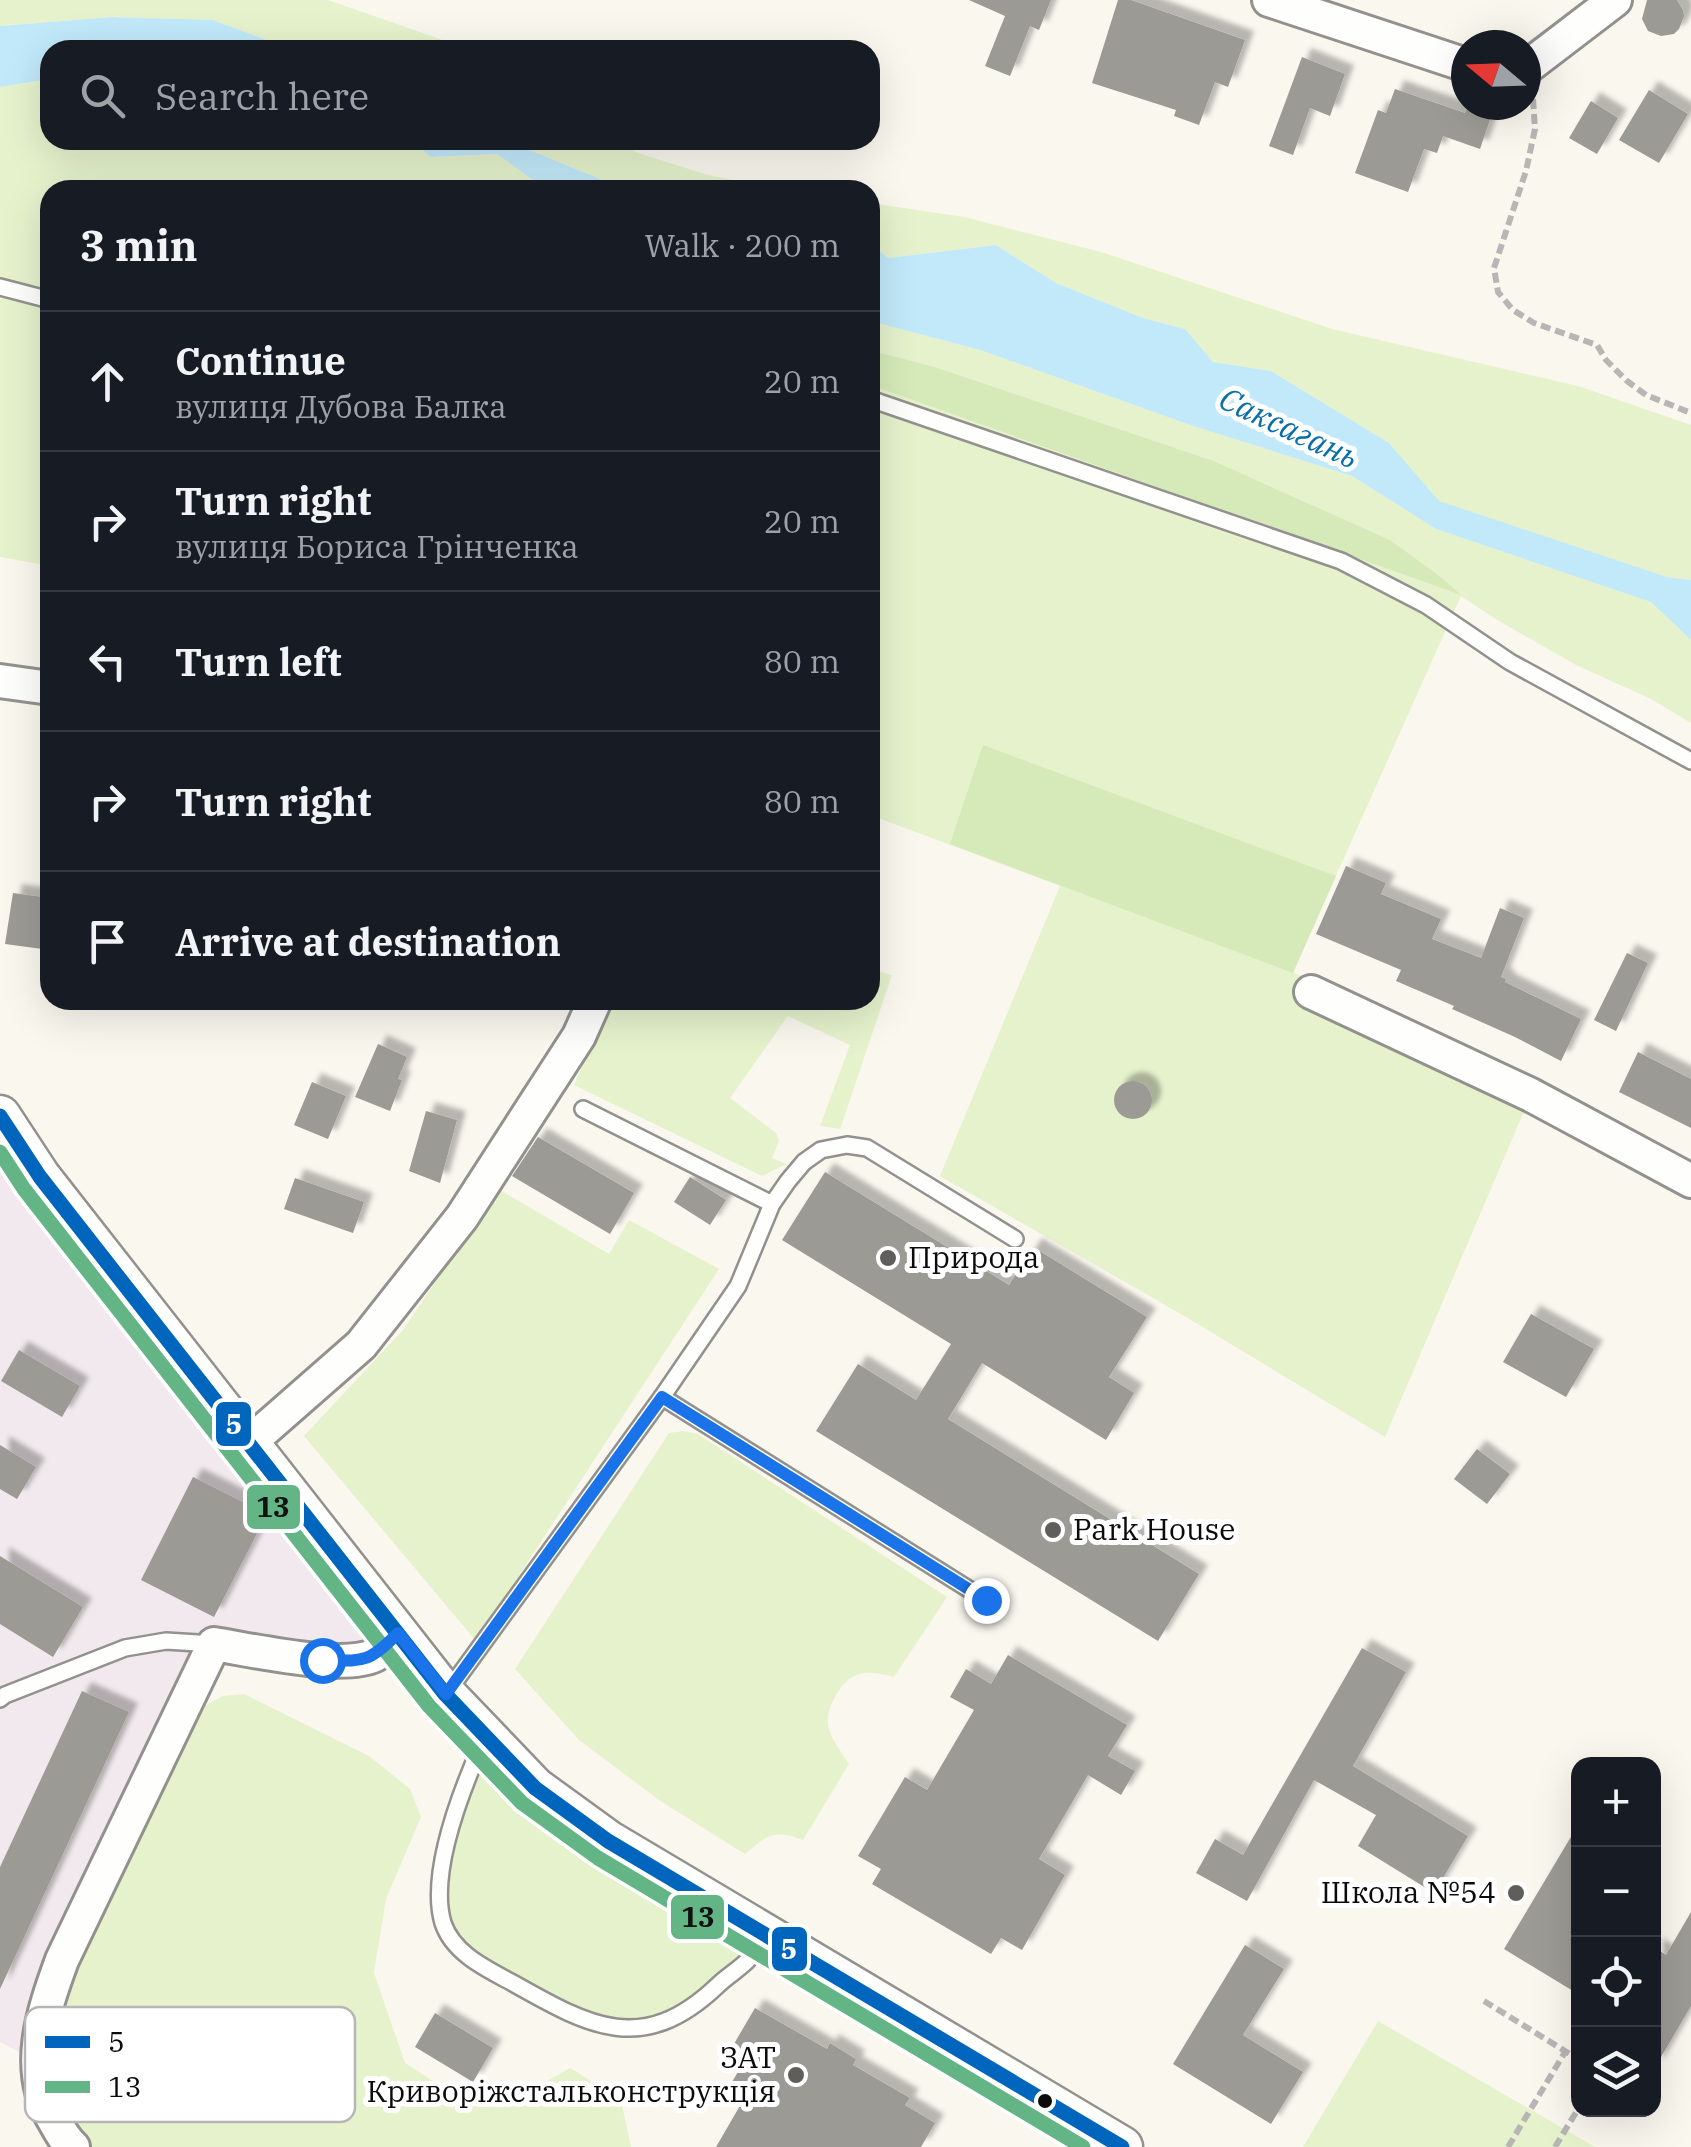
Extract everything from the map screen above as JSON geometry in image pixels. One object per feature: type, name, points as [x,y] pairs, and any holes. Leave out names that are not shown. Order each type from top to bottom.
[{"type":"street","points":[[1269,0],[1451,60]]},
{"type":"street","points":[[1541,57],[1615,0]]},
{"type":"street","points":[[0,681],[40,687]]},
{"type":"street","points":[[1312,992],[1531,1095],[1691,1181]]},
{"type":"street","points":[[248,1444],[361,1345],[462,1218],[579,1036],[590,1010]]},
{"type":"street","points":[[0,1116],[40,1177],[446,1694],[535,1788],[608,1841],[1122,2147]]},
{"type":"street","points":[[45,2007],[62,1960],[214,1644],[322,1660],[357,1660],[378,1654],[398,1633]]},
{"type":"street","points":[[55,2122],[74,2147]]},
{"type":"lane","points":[[0,287],[40,297]]},
{"type":"lane","points":[[880,402],[1341,561],[1426,605],[1510,662],[1691,761]]},
{"type":"lane","points":[[583,1108],[772,1204]]},
{"type":"lane","points":[[446,1694],[738,1286],[772,1204],[804,1162],[821,1150],[847,1145],[867,1148],[1015,1238]]},
{"type":"lane","points":[[662,1397],[986,1600]]},
{"type":"lane","points":[[0,1699],[124,1648],[166,1641],[214,1644]]},
{"type":"lane","points":[[486,1736],[460,1793],[441,1870],[444,1925],[455,1944],[473,1961],[563,2012],[596,2024],[636,2030],[685,2012],[746,1962],[764,1936]]},
{"type":"path","points":[[1534,120],[1526,171],[1494,268],[1498,292],[1513,310],[1534,323],[1596,345],[1627,381],[1646,395],[1691,413]]},
{"type":"path","points":[[1484,2001],[1571,2055]]},
{"type":"path","points":[[1508,2147],[1566,2052]]},
{"type":"path","points":[[1555,2147],[1573,2117]]},
{"type":"shaded area","points":[[0,1116],[398,1633],[378,1654],[214,1645],[41,2007],[25,2007],[25,2039],[19,2052],[0,2042]]},
{"type":"green space","points":[[0,0],[328,0],[442,40],[267,40],[213,20],[112,17],[0,26]]},
{"type":"green space","points":[[40,81],[40,150],[424,150],[432,157],[497,154],[533,180],[40,180],[40,564],[0,557],[0,87]]},
{"type":"green space","points":[[529,150],[633,150],[734,180],[603,180]]},
{"type":"green space","points":[[880,204],[964,217],[1101,252],[1332,329],[1578,386],[1691,425],[1691,580],[1667,577],[1438,501],[1389,443],[1271,371],[1213,362],[1185,329],[1143,318],[1056,283],[996,245],[888,258],[880,251]]},
{"type":"green space","points":[[880,324],[980,350],[1193,426],[1352,476],[1436,529],[1651,602],[1691,640],[1691,723],[1651,699],[1576,665],[1461,596],[1293,972],[1531,1095],[1385,1437],[940,1176],[1060,886],[880,819],[880,389],[1458,594],[1390,540],[1214,461],[935,367],[880,353]]},
{"type":"green space","points":[[880,353],[935,367],[1214,461],[1390,540],[1461,595],[880,389]]},
{"type":"green space","points":[[983,745],[1336,876],[1293,973],[950,844]]},
{"type":"green space","points":[[880,972],[892,975],[840,1129],[820,1126],[850,1045],[788,1016],[730,1098],[776,1133],[779,1141],[772,1158],[786,1164],[762,1176],[574,1085],[608,1010],[880,1010]]},
{"type":"green space","points":[[498,1189],[609,1254],[629,1220],[719,1269],[476,1641],[304,1436],[403,1330]]},
{"type":"green space","points":[[669,1433],[698,1434],[947,1597],[894,1677],[859,1674],[846,1682],[834,1699],[828,1714],[829,1729],[849,1764],[803,1840],[771,1836],[745,1854],[659,1800],[579,1740],[515,1669]]},
{"type":"green space","points":[[244,1694],[369,1756],[410,1789],[421,1817],[386,1899],[374,1973],[405,2063],[472,2106],[511,2101],[570,2068],[621,2100],[631,2147],[73,2147],[56,2122],[355,2122],[355,2007],[45,2007],[177,1721],[223,1696]]},
{"type":"green space","points":[[486,1736],[764,1936],[747,1962],[664,2022],[597,2024],[455,1944],[440,1901],[441,1870]]},
{"type":"green space","points":[[1378,2021],[1595,2147],[1303,2147]]},
{"type":"water","points":[[112,17],[213,20],[267,40],[40,40],[40,81],[0,87],[0,26]]},
{"type":"water","points":[[423,150],[529,150],[603,180],[533,180],[497,154],[431,157]]},
{"type":"water","name":"Саксагань","points":[[996,245],[1056,283],[1143,318],[1185,329],[1213,362],[1271,371],[1389,443],[1439,501],[1667,577],[1691,580],[1691,640],[1651,602],[1436,529],[1352,476],[1193,426],[980,350],[880,324],[880,251],[888,258]]},
{"type":"building","points":[[969,0],[1051,0],[1039,30],[1030,26],[1010,76],[985,66],[1005,16]]},
{"type":"building","points":[[1118,0],[1131,0],[1245,40],[1228,87],[1215,82],[1199,125],[1174,116],[1176,110],[1092,83]]},
{"type":"building","points":[[1647,0],[1677,0],[1684,16],[1674,34],[1661,36],[1648,31],[1642,19]]},
{"type":"building","points":[[1302,57],[1345,74],[1330,116],[1310,108],[1293,155],[1269,146]]},
{"type":"building","points":[[1395,89],[1451,108],[1451,120],[1490,120],[1480,149],[1443,136],[1437,153],[1424,149],[1408,192],[1355,173],[1378,110],[1386,113]]},
{"type":"building","points":[[1649,90],[1688,114],[1659,163],[1619,140]]},
{"type":"building","points":[[1591,101],[1618,118],[1597,154],[1569,138]]},
{"type":"building","points":[[1346,866],[1386,883],[1381,894],[1441,919],[1432,939],[1481,958],[1500,908],[1524,918],[1501,977],[1581,1019],[1561,1061],[1396,981],[1401,970],[1316,934]]},
{"type":"building","points":[[13,893],[40,897],[40,949],[5,944]]},
{"type":"building","points":[[1627,953],[1648,963],[1616,1031],[1594,1020]]},
{"type":"building","points":[[378,1044],[407,1057],[390,1111],[355,1097]]},
{"type":"building","points":[[1638,1052],[1691,1079],[1691,1128],[1619,1092]]},
{"type":"building","points":[[1133,1081],[1146,1087],[1152,1100],[1146,1113],[1133,1119],[1120,1113],[1114,1100],[1120,1087]]},
{"type":"building","points":[[312,1082],[346,1096],[328,1139],[294,1125]]},
{"type":"building","points":[[426,1111],[457,1120],[440,1183],[409,1171]]},
{"type":"building","points":[[538,1137],[634,1193],[610,1234],[512,1176]]},
{"type":"building","points":[[825,1172],[1009,1285],[1033,1247],[1147,1317],[1109,1377],[1134,1393],[1106,1440],[982,1363],[948,1419],[1199,1574],[1158,1641],[816,1431],[858,1364],[916,1400],[951,1344],[782,1240]]},
{"type":"building","points":[[690,1177],[726,1200],[710,1225],[674,1202]]},
{"type":"building","points":[[295,1178],[364,1202],[353,1233],[284,1209]]},
{"type":"building","points":[[1531,1314],[1594,1349],[1566,1397],[1503,1362]]},
{"type":"building","points":[[19,1350],[80,1386],[62,1417],[1,1381]]},
{"type":"building","points":[[0,1445],[36,1467],[17,1499],[0,1489]]},
{"type":"building","points":[[1477,1449],[1510,1474],[1487,1504],[1454,1479]]},
{"type":"building","points":[[193,1477],[267,1514],[214,1617],[141,1580]]},
{"type":"building","points":[[0,1556],[83,1607],[53,1657],[0,1624]]},
{"type":"building","points":[[1362,1648],[1406,1672],[1353,1766],[1468,1836],[1434,1893],[1358,1846],[1376,1815],[1314,1780],[1247,1901],[1196,1873],[1215,1839],[1243,1855]]},
{"type":"building","points":[[1008,1655],[1127,1725],[1108,1756],[1135,1771],[1121,1795],[1088,1775],[1039,1859],[1065,1875],[1022,1950],[1001,1938],[991,1954],[872,1884],[881,1869],[858,1856],[905,1777],[927,1790],[974,1710],[950,1697],[966,1669],[991,1684]]},
{"type":"building","points":[[82,1691],[129,1712],[0,1989],[0,1867]]},
{"type":"building","points":[[1571,1837],[1571,1990],[1504,1949]]},
{"type":"building","points":[[1691,1912],[1691,2006],[1661,2057],[1661,1952],[1666,1955]]},
{"type":"building","points":[[1245,1945],[1284,1969],[1243,2035],[1303,2072],[1271,2124],[1173,2064]]},
{"type":"building","name":"ЗАТ Криворіжстальконструкція","points":[[755,2008],[827,2049],[830,2043],[856,2059],[853,2065],[910,2098],[905,2105],[935,2123],[921,2147],[716,2147],[748,2092],[732,2082],[746,2058],[731,2049]]},
{"type":"building","points":[[435,2013],[493,2048],[473,2082],[415,2047]]},
{"type":"transit line","name":"5","points":[[0,1116],[40,1177],[445,1694],[535,1788],[608,1841],[1122,2147]]},
{"type":"transit line","name":"13","points":[[0,1152],[24,1189],[429,1706],[522,1803],[598,1858],[1083,2147]]},
{"type":"place","name":"Природа","points":[[888,1258]]},
{"type":"place","name":"Park House","points":[[1053,1530]]},
{"type":"place","name":"Школа №54","points":[[1516,1893]]},
{"type":"place","name":"ЗАТ Криворіжстальконструкція","points":[[796,2075]]},
{"type":"route","points":[[322,1660],[357,1660],[378,1654],[398,1633],[446,1694],[662,1397],[986,1600]]}]
